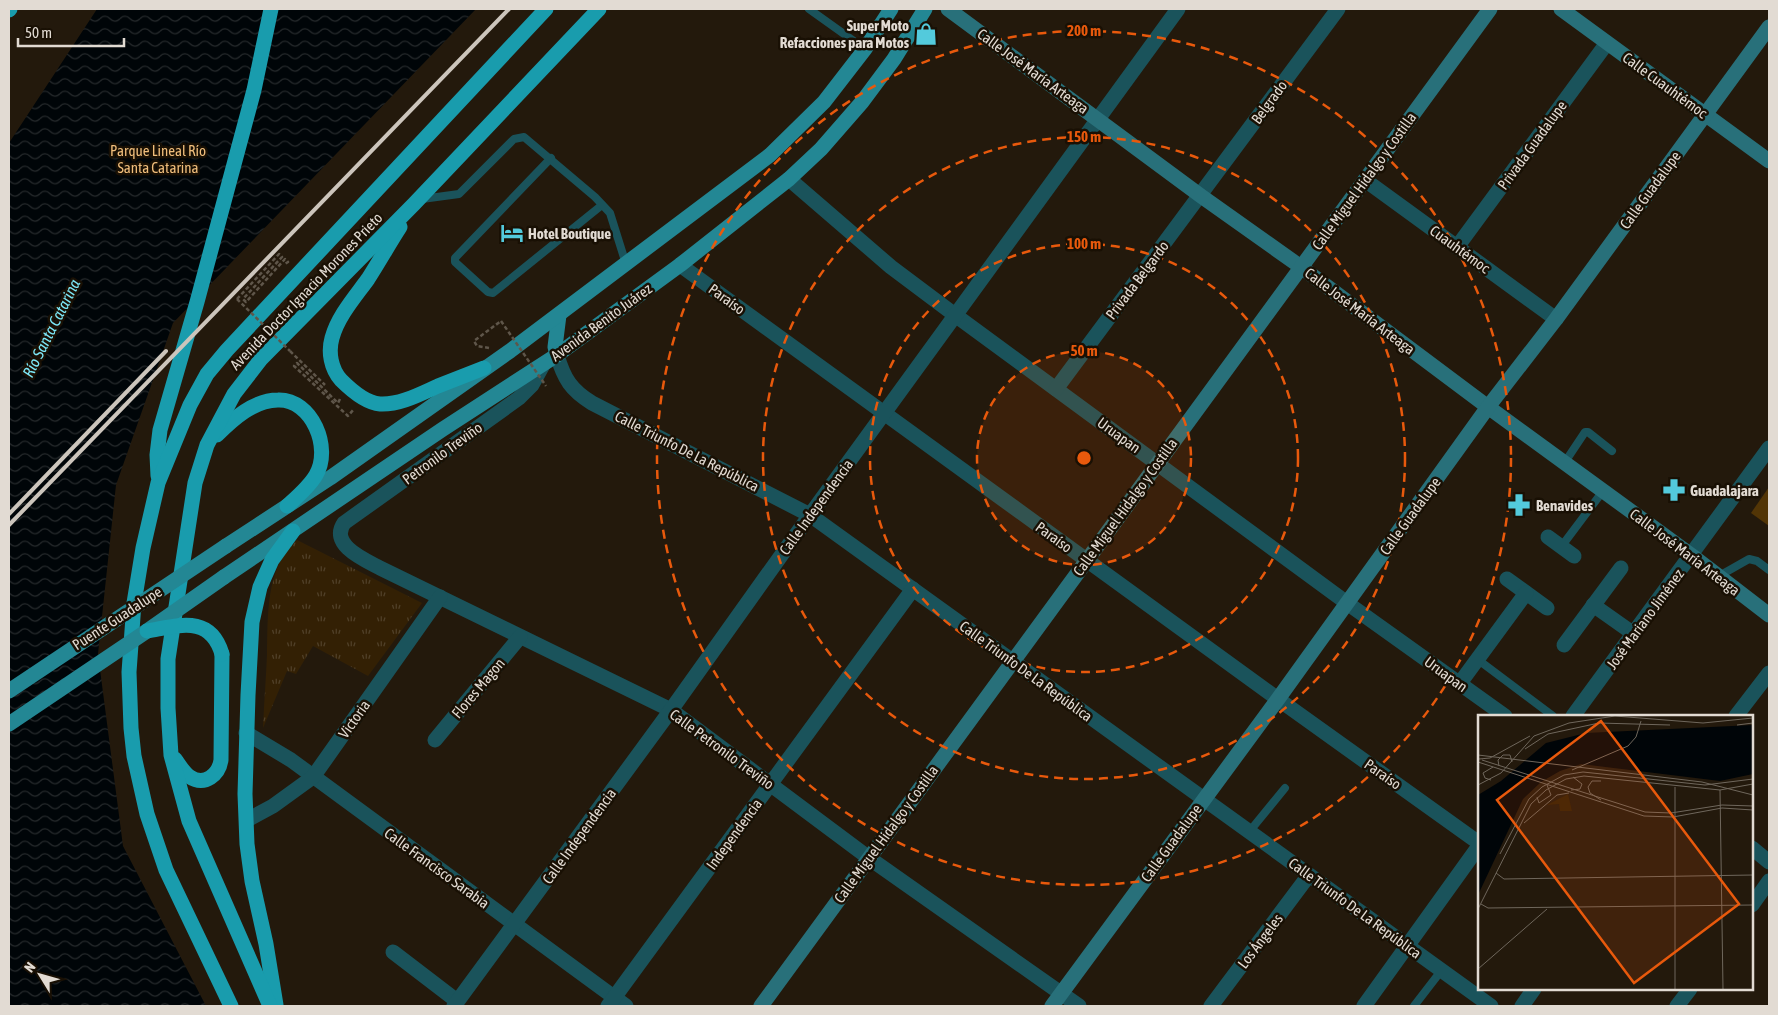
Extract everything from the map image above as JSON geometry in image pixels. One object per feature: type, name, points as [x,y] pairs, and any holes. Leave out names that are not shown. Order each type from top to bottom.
[{"type":"highway","points":[[158,483],[157,455],[160,430],[197,302],[254,90],[271,9]]},
{"type":"highway","name":"Avenida Doctor Ignacio Morones Prieto","points":[[231,1006],[166,870],[147,814],[134,756],[129,700],[130,643],[143,548],[158,483],[190,404],[207,374],[266,308],[546,9]]},
{"type":"highway","name":"Avenida Doctor Ignacio Morones Prieto","points":[[270,1006],[189,821],[172,755],[168,708],[168,659],[195,483],[207,445],[234,394],[261,359],[416,201],[599,9]]},
{"type":"highway","points":[[416,201],[369,277],[345,310],[332,336],[330,350],[332,363],[337,375],[346,385],[364,399],[379,404],[412,398],[484,368]]},
{"type":"highway","points":[[207,445],[228,424],[258,404],[278,400],[289,401],[304,410],[318,429],[322,452],[320,464],[316,475],[287,506]]},
{"type":"highway","points":[[276,1006],[266,944],[252,881],[247,844],[245,794],[246,733],[252,622],[260,587],[272,560],[294,531]]},
{"type":"highway","points":[[147,631],[183,625],[195,626],[214,636],[222,654],[221,760],[218,771],[208,779],[196,780],[186,773],[172,755]]},
{"type":"main road","name":"Avenida Benito Juárez","points":[[226,546],[330,478],[510,351],[770,155],[824,102],[865,48],[890,9]]},
{"type":"main road","name":"Avenida Benito Juárez","points":[[224,576],[294,531],[443,429],[557,356],[680,265],[789,179],[821,149],[862,102],[894,59],[925,9]]},
{"type":"main road","points":[[557,356],[555,347],[559,315]]},
{"type":"main road","name":"Puente Guadalupe","points":[[9,691],[226,546]]},
{"type":"main road","name":"Puente Guadalupe","points":[[9,724],[147,631],[224,576]]},
{"type":"street","name":"Calle José María Arteaga","points":[[948,9],[1201,196],[1301,266],[1488,407],[1692,555],[1769,616]]},
{"type":"street","name":"Calle Independencia","points":[[456,1003],[671,710],[1097,118],[1178,9]]},
{"type":"street","name":"Belgrado","points":[[1201,196],[1338,9]]},
{"type":"street","name":"Calle Miguel Hidalgo y Costilla","points":[[761,1006],[1490,9]]},
{"type":"street","name":"Calle Cuauhtémoc","points":[[1561,9],[1769,161]]},
{"type":"street","name":"Calle Guadalupe","points":[[1052,1006],[1348,603],[1488,407],[1556,319],[1769,27]]},
{"type":"street","name":"Privada Guadalupe","points":[[1457,247],[1607,43]]},
{"type":"street","name":"Uruapan","points":[[789,179],[891,267],[1504,715]]},
{"type":"street","name":"Cuauhtémoc","points":[[1365,180],[1556,319]]},
{"type":"street","name":"Privada Belgardo","points":[[1056,389],[1201,196]]},
{"type":"street","name":"Paraíso","points":[[680,265],[1478,844]]},
{"type":"street","name":"Calle Triunfo De La República","points":[[557,356],[563,374],[577,394],[810,515],[1491,1006]]},
{"type":"street","name":"Petronilo Treviño","points":[[339,536],[340,529],[350,519],[519,398],[532,385],[543,365]]},
{"type":"street","name":"José Mariano Jiménez","points":[[1575,715],[1769,448]]},
{"type":"street","name":"Calle Petronilo Treviño","points":[[339,536],[344,544],[360,557],[671,710],[869,858],[1079,1006]]},
{"type":"street","points":[[1548,537],[1574,556]]},
{"type":"street","points":[[1564,645],[1621,568]]},
{"type":"street","points":[[1507,579],[1546,608]]},
{"type":"street","name":"Independencia","points":[[616,1003],[913,589]]},
{"type":"street","points":[[1460,683],[1526,593]]},
{"type":"street","name":"Victoria","points":[[247,820],[273,806],[313,777],[440,597]]},
{"type":"street","points":[[1593,605],[1634,634]]},
{"type":"street","name":"Flores Magon","points":[[435,740],[520,637]]},
{"type":"street","points":[[1737,715],[1769,673]]},
{"type":"street","name":"Calle Francisco Sarabia","points":[[246,733],[290,760],[514,925],[616,1003]]},
{"type":"street","points":[[1364,1006],[1478,846]]},
{"type":"street","points":[[1753,849],[1769,862]]},
{"type":"street","name":"Los Ángeles","points":[[1211,1006],[1309,875]]},
{"type":"street","points":[[1753,904],[1769,881]]},
{"type":"street","points":[[393,952],[456,1003]]},
{"type":"street","points":[[1522,1006],[1533,990]]},
{"type":"street","points":[[1677,1006],[1689,990]]},
{"type":"lane","points":[[809,9],[865,48]]},
{"type":"lane","points":[[416,201],[459,194],[514,139],[524,137],[551,158],[610,213],[626,264]]},
{"type":"lane","points":[[551,158],[456,258],[455,262],[488,292],[493,293],[602,205]]},
{"type":"lane","points":[[1565,462],[1585,432],[1588,432],[1612,451]]},
{"type":"lane","points":[[1561,547],[1603,491]]},
{"type":"lane","points":[[1719,576],[1749,559],[1757,561],[1769,570]]},
{"type":"lane","points":[[1477,659],[1552,715]]},
{"type":"lane","points":[[1249,832],[1285,788]]},
{"type":"lane","points":[[1414,1006],[1441,971]]},
{"type":"path","points":[[249,304],[288,262],[284,259],[246,302],[243,299],[282,257],[279,254],[237,299],[341,400],[338,402],[297,363],[294,366],[336,405]]},
{"type":"path","points":[[510,351],[477,346],[474,341],[501,321],[546,386]]},
{"type":"green space","points":[[297,540],[422,603],[368,676],[313,646],[296,674],[287,671],[263,728],[270,593],[279,564]]},
{"type":"water","name":"Río Santa Catarina","points":[[97,9],[476,9],[173,323],[116,485],[98,654],[123,846],[206,1006],[9,1006],[9,143]]},
{"type":"building","points":[[1769,487],[1769,526],[1751,513]]},
{"type":"railway","points":[[9,525],[509,9]]},
{"type":"railway","points":[[9,514],[166,351]]},
{"type":"place","name":"Super Moto Refacciones para Motos","points":[[926,34]]},
{"type":"place","name":"Hotel Boutique","points":[[512,233]]},
{"type":"place","name":"Guadalajara","points":[[1674,490]]},
{"type":"place","name":"Benavides","points":[[1519,505]]},
{"type":"park label","name":"Parque Lineal Río Santa Catarina","points":[[158,158]]}]
